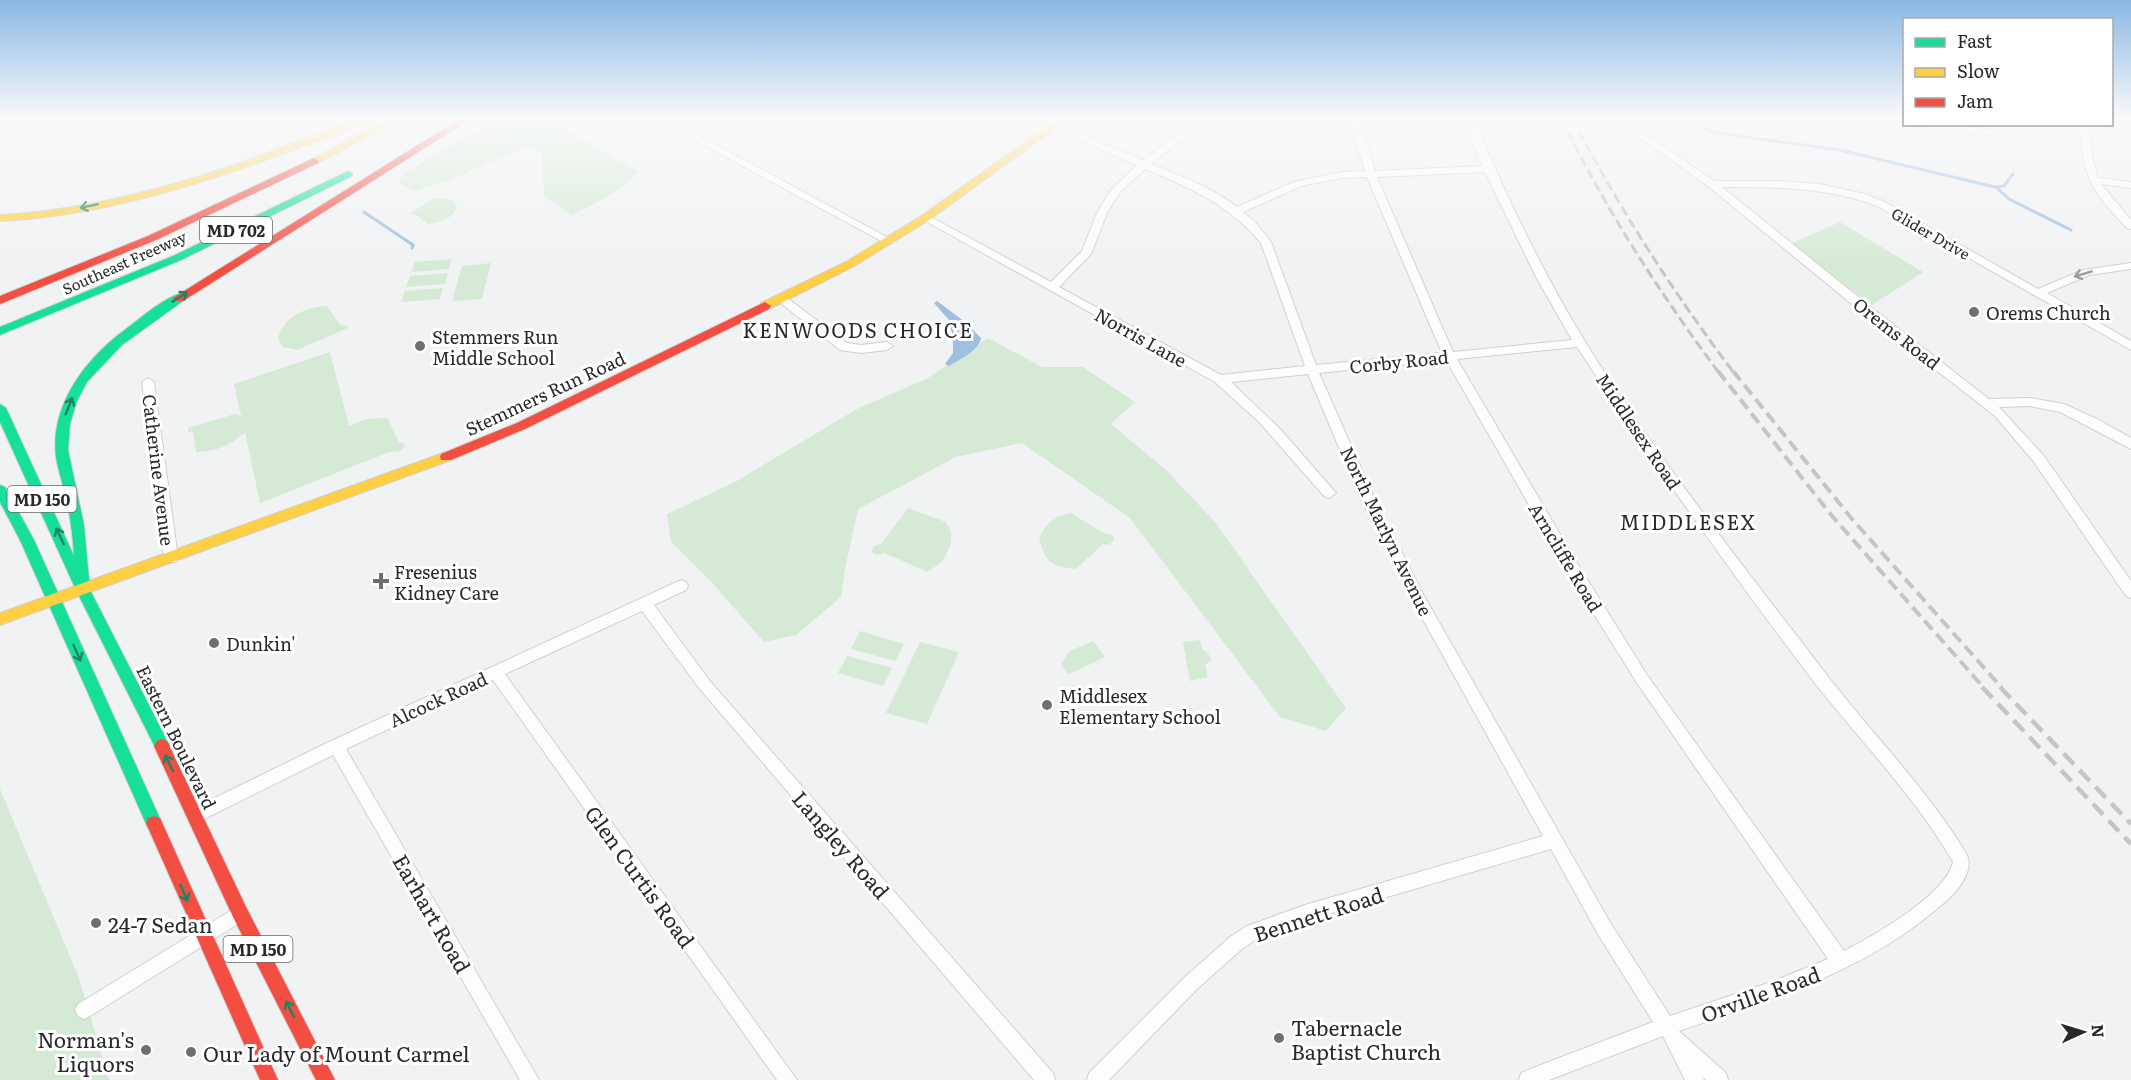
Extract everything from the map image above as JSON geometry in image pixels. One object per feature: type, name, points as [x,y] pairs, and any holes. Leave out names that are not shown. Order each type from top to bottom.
[{"type":"main road","points":[[0,218],[57,212],[159,189],[227,168]]},
{"type":"main road","name":"Southeast Freeway","points":[[0,300],[147,240],[301,168]]},
{"type":"main road","name":"Southeast Freeway","points":[[0,338],[10,330],[191,251],[358,168]]},
{"type":"main road","points":[[83,590],[82,549],[62,450],[62,432],[69,405],[92,368],[127,333],[164,306],[385,168]]},
{"type":"main road","name":"Stemmers Run Road","points":[[0,619],[474,447],[782,298],[889,241],[994,168]]},
{"type":"main road","points":[[0,294],[147,240]]},
{"type":"main road","name":"Eastern Boulevard","points":[[0,408],[83,590],[196,815],[240,913],[326,1080]]},
{"type":"main road","name":"MD 150","points":[[0,490],[27,540],[269,1080]]},
{"type":"street","points":[[753,168],[889,241]]},
{"type":"street","points":[[1051,288],[1087,252],[1109,201],[1116,190],[1139,168]]},
{"type":"street","name":"North Marlyn Avenue","points":[[1151,168],[1192,185],[1237,211],[1266,242],[1312,370],[1384,532],[1423,606],[1605,930],[1669,1030],[1695,1080]]},
{"type":"street","name":"Arncliffe Road","points":[[1369,168],[1449,356],[1566,557],[1642,679],[1841,962]]},
{"type":"street","name":"Orems Road","points":[[1690,168],[1988,403],[2014,428],[2039,459],[2131,592]]},
{"type":"street","points":[[2089,168],[2094,180],[2110,204],[2131,226]]},
{"type":"street","points":[[1237,211],[1298,184],[1341,175],[1370,172],[1488,170]]},
{"type":"street","name":"Middlesex Road","points":[[1488,170],[1542,277],[1580,343],[1698,517],[1820,678],[1942,828],[1961,861]]},
{"type":"street","points":[[2094,180],[2131,185]]},
{"type":"street","name":"Glider Drive","points":[[1712,184],[1810,186],[1842,190],[1862,196],[1881,204],[2131,346]]},
{"type":"street","name":"Norris Lane","points":[[925,218],[1219,379],[1252,407],[1296,453],[1329,493]]},
{"type":"street","points":[[2038,293],[2087,272],[2131,266]]},
{"type":"street","points":[[782,298],[844,347],[861,349],[887,345]]},
{"type":"street","name":"Corby Road","points":[[1219,379],[1580,343]]},
{"type":"street","name":"Catherine Avenue","points":[[148,382],[171,558]]},
{"type":"street","points":[[1988,403],[2017,400],[2061,406],[2085,416],[2131,444]]},
{"type":"street","name":"Alcock Road","points":[[196,815],[336,746],[681,586]]},
{"type":"street","name":"Langley Road","points":[[644,603],[704,684],[1046,1080]]},
{"type":"street","name":"Glen Curtis Road","points":[[495,672],[788,1080]]},
{"type":"street","name":"Earhart Road","points":[[336,746],[530,1080]]},
{"type":"street","name":"Bennett Road","points":[[1096,1080],[1191,983],[1236,943],[1253,932],[1305,913],[1555,840]]},
{"type":"street","name":"Orville Road","points":[[1528,1080],[1571,1061],[1669,1030],[1755,997],[1876,945],[1929,907],[1957,876],[1961,861]]},
{"type":"street","points":[[84,1011],[240,913]]},
{"type":"street","name":"North Marlyn Avenue","points":[[1669,1030],[1719,1080]]},
{"type":"green space","points":[[412,168],[477,168],[453,179],[414,191],[398,183],[404,173]]},
{"type":"green space","points":[[543,168],[633,168],[639,172],[607,196],[571,215],[544,195]]},
{"type":"green space","points":[[435,198],[452,200],[457,205],[450,217],[428,224],[416,215],[409,214]]},
{"type":"green space","points":[[1840,222],[1923,272],[1872,305],[1790,244]]},
{"type":"green space","points":[[452,259],[449,269],[411,272],[415,262]]},
{"type":"green space","points":[[491,263],[482,299],[452,301],[462,266]]},
{"type":"green space","points":[[448,273],[445,284],[406,287],[410,276]]},
{"type":"green space","points":[[443,288],[440,299],[401,302],[405,291]]},
{"type":"green space","points":[[327,306],[340,325],[347,325],[348,328],[297,350],[283,347],[278,339],[285,324],[297,314],[311,308]]},
{"type":"green space","points":[[988,338],[1042,367],[1083,367],[1135,402],[1111,424],[1166,470],[1215,522],[1346,708],[1326,731],[1280,717],[1130,518],[1022,443],[956,457],[858,509],[841,597],[796,635],[764,642],[714,585],[671,542],[667,514],[735,482],[857,409],[926,379]]},
{"type":"green space","points":[[330,352],[349,426],[366,419],[387,418],[399,442],[405,447],[398,452],[392,451],[260,503],[245,432],[223,447],[196,452],[193,432],[188,432],[188,428],[235,414],[241,416],[234,384]]},
{"type":"green space","points":[[908,508],[946,522],[951,531],[951,544],[943,561],[928,572],[884,553],[877,555],[871,552],[874,546],[881,544]]},
{"type":"green space","points":[[1071,513],[1103,533],[1113,535],[1114,541],[1108,545],[1103,544],[1076,569],[1061,567],[1050,562],[1039,538],[1052,521]]},
{"type":"green space","points":[[860,631],[904,644],[895,661],[851,649]]},
{"type":"green space","points":[[1200,640],[1203,650],[1208,653],[1211,660],[1205,665],[1208,677],[1190,681],[1183,642]]},
{"type":"green space","points":[[1093,641],[1105,657],[1068,675],[1061,664],[1070,651]]},
{"type":"green space","points":[[920,642],[959,652],[927,724],[886,713]]},
{"type":"green space","points":[[847,656],[892,668],[883,686],[838,673]]},
{"type":"green space","points":[[0,789],[79,978],[109,1080],[0,1080]]},
{"type":"water","points":[[937,301],[965,322],[981,338],[973,351],[949,366],[945,364],[953,353],[953,338],[949,320],[934,303]]},
{"type":"waterway","points":[[1917,168],[1995,187],[2004,186],[2013,174]]},
{"type":"waterway","points":[[1996,187],[2009,199],[2071,230]]},
{"type":"waterway","points":[[364,212],[413,245],[412,248]]},
{"type":"railway","points":[[1587,168],[1634,249],[1675,312],[1719,373]]},
{"type":"railway","points":[[1600,168],[1648,249],[1734,373]]},
{"type":"railway","points":[[1718,371],[1832,516],[1984,688]]},
{"type":"railway","points":[[1733,371],[1852,519],[2002,688]]},
{"type":"railway","points":[[1982,687],[2131,844]]},
{"type":"railway","points":[[2000,687],[2131,824]]},
{"type":"traffic: fast","points":[[0,331],[177,258],[348,174]]},
{"type":"traffic: fast","points":[[83,590],[78,525],[62,450],[63,424],[71,401],[83,380],[99,360],[117,342],[179,298]]},
{"type":"traffic: fast","points":[[0,408],[83,590],[162,746]]},
{"type":"traffic: fast","points":[[0,490],[27,540],[154,823]]},
{"type":"traffic: slow","points":[[0,218],[33,216],[115,201],[230,168]]},
{"type":"traffic: slow","points":[[765,306],[850,264],[925,218],[994,168]]},
{"type":"traffic: slow","points":[[0,619],[446,457]]},
{"type":"traffic: jam","points":[[0,300],[152,238],[298,168]]},
{"type":"traffic: jam","points":[[179,298],[386,168]]},
{"type":"traffic: jam","points":[[446,457],[521,426],[765,306]]},
{"type":"traffic: jam","points":[[162,746],[240,913],[326,1080]]},
{"type":"traffic: jam","points":[[154,823],[269,1080]]},
{"type":"place","name":"Orems Church","points":[[1974,312]]},
{"type":"place","name":"Stemmers Run Middle School","points":[[420,346]]},
{"type":"place","name":"Fresenius Kidney Care","points":[[381,581]]},
{"type":"place","name":"Dunkin'","points":[[214,643]]},
{"type":"place","name":"Middlesex Elementary School","points":[[1047,705]]},
{"type":"place","name":"24-7 Sedan","points":[[96,923]]},
{"type":"place","name":"Tabernacle Baptist Church","points":[[1279,1038]]},
{"type":"place","name":"Norman's Liquors","points":[[146,1050]]},
{"type":"place","name":"Our Lady of Mount Carmel","points":[[191,1052]]},
{"type":"district","name":"KENWOODS CHOICE","points":[[858,329]]},
{"type":"district","name":"MIDDLESEX","points":[[1688,521]]}]
